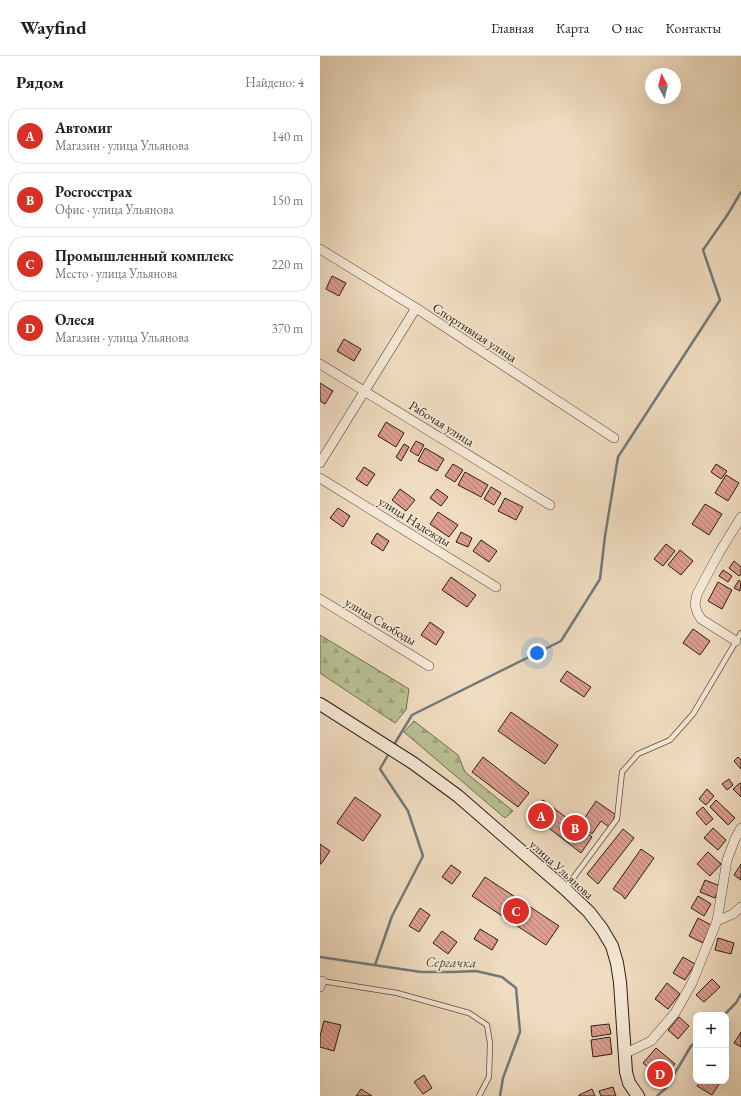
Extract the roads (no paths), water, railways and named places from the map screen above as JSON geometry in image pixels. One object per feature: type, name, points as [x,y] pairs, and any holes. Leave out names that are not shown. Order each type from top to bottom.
[{"type":"main road","name":"улица Ульянова","points":[[320,704],[413,763],[458,796],[589,912],[602,929],[612,946],[618,963],[626,1072],[629,1083],[635,1095]]},
{"type":"street","name":"Спортивная улица","points":[[320,249],[416,308],[614,438]]},
{"type":"street","points":[[320,463],[416,308]]},
{"type":"street","name":"Рабочая улица","points":[[320,364],[550,505]]},
{"type":"street","name":"улица Надежды","points":[[320,478],[496,587]]},
{"type":"street","points":[[736,641],[701,619],[695,604],[697,594],[719,553],[741,517]]},
{"type":"street","name":"улица Свободы","points":[[320,599],[429,666]]},
{"type":"street","points":[[624,1054],[651,1040],[675,1013],[692,984],[717,920],[727,860],[741,828]]},
{"type":"street","points":[[717,920],[733,914],[741,907]]},
{"type":"lane","points":[[565,890],[618,819],[622,772],[638,754],[670,740],[694,714],[741,633]]},
{"type":"lane","points":[[321,984],[397,993],[469,1013],[488,1025],[490,1043],[488,1076],[479,1096]]},
{"type":"waterway","points":[[395,743],[412,715],[561,641],[600,579],[605,536],[618,457],[720,300],[703,250],[741,192]]},
{"type":"waterway","points":[[375,965],[392,916],[423,856],[408,811],[380,769],[388,755]]},
{"type":"waterway","name":"Сергачка","points":[[320,957],[421,972],[476,971],[502,977],[516,988],[520,1032],[503,1078],[500,1096]]},
{"type":"waterway","points":[[727,1012],[736,1003],[741,994]]},
{"type":"waterway","points":[[657,1096],[666,1088],[693,1044]]},
{"type":"place","name":"Автомиг","points":[[541,816]]},
{"type":"place","name":"Росгосстрах","points":[[575,828]]},
{"type":"place","name":"Промышленный комплекс","points":[[516,911]]},
{"type":"place","name":"Олеся","points":[[660,1074]]}]
